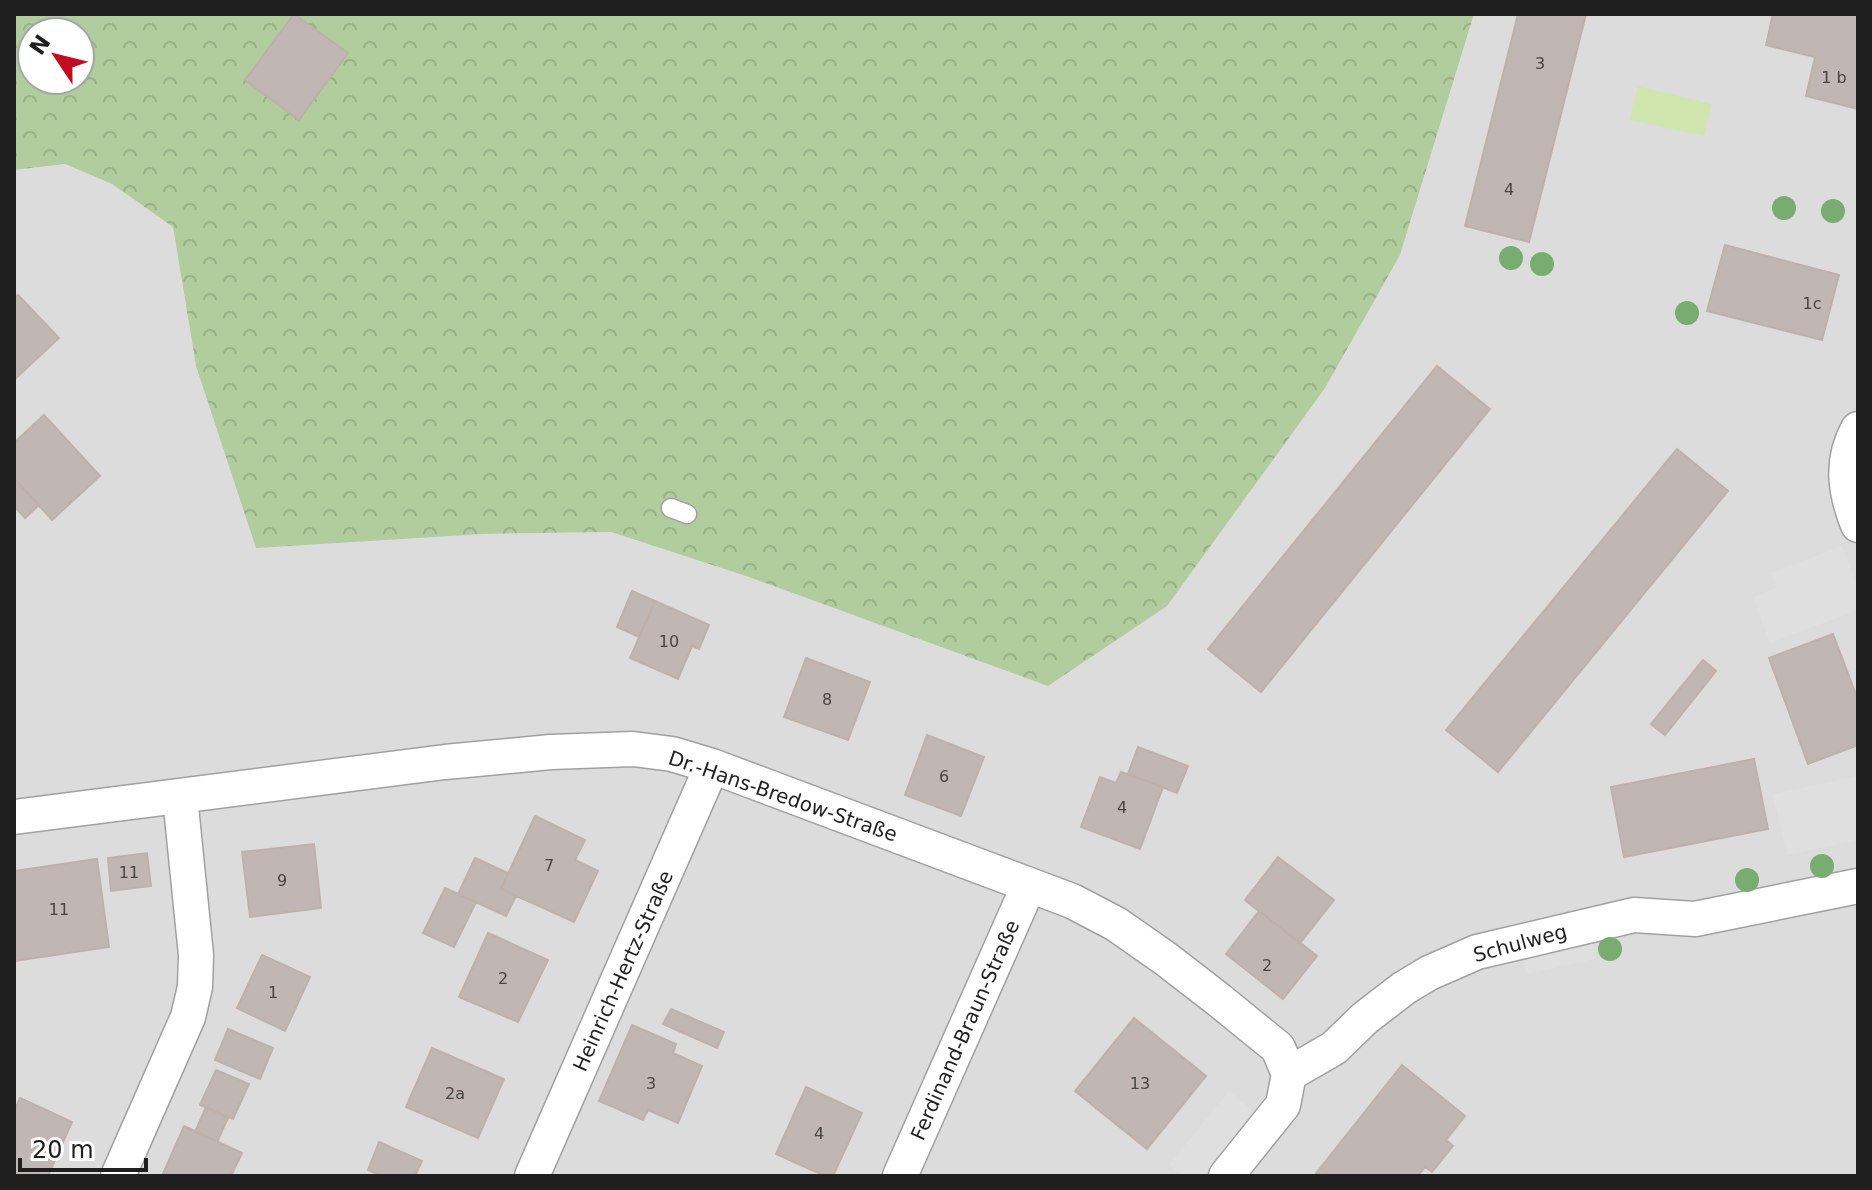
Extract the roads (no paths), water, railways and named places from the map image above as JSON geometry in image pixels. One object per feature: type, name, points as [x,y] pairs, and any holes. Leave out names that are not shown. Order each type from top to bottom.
[{"type":"street","points":[[1858,429],[1849,445],[1847,465],[1847,489],[1858,525]]},
{"type":"street","name":"Dr.-Hans-Bredow-Straße","points":[[14,817],[445,762],[551,752],[633,749],[672,754],[712,766],[1072,901],[1116,924],[1166,959],[1278,1048],[1289,1074]]},
{"type":"street","name":"Heinrich-Hertz-Straße","points":[[532,1176],[712,766]]},
{"type":"street","points":[[118,1176],[188,1017],[195,987],[196,955],[180,797]]},
{"type":"street","name":"Ferdinand-Braun-Straße","points":[[900,1176],[1029,885]]},
{"type":"street","name":"Schulweg","points":[[1289,1074],[1334,1048],[1365,1018],[1404,988],[1477,952],[1634,915],[1695,919],[1858,886]]},
{"type":"street","points":[[1226,1176],[1283,1105],[1289,1074]]}]
